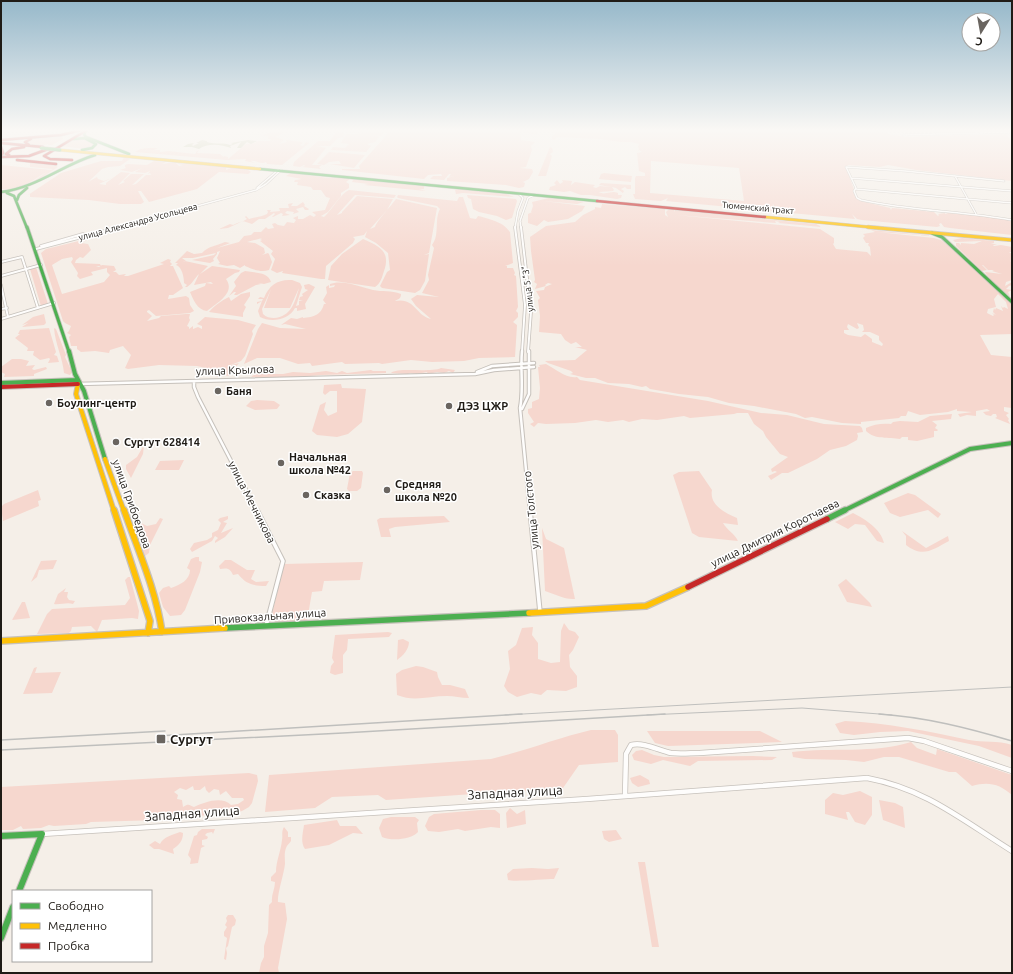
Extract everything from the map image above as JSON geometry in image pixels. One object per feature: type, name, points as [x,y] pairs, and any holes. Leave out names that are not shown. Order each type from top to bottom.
[{"type":"main road","points":[[4,193],[17,192],[47,175]]},
{"type":"main road","name":"Тюменский тракт","points":[[335,175],[956,235],[1012,239]]},
{"type":"main road","name":"Тюменский тракт","points":[[347,175],[1012,239]]},
{"type":"main road","points":[[17,200],[19,195],[26,188]]},
{"type":"main road","points":[[4,193],[13,195],[17,200],[41,265]]},
{"type":"main road","points":[[930,232],[942,237],[1012,302]]},
{"type":"main road","points":[[950,244],[948,237],[956,235]]},
{"type":"main road","name":"улица Грибоедова","points":[[41,265],[74,362],[78,382],[84,391],[99,442],[145,569],[161,623],[162,632]]},
{"type":"main road","name":"улица Грибоедова","points":[[78,382],[76,394],[150,621],[148,633]]},
{"type":"main road","name":"улица Крылова","points":[[1,383],[78,382]]},
{"type":"main road","name":"улица Крылова","points":[[1,386],[78,382]]},
{"type":"main road","name":"улица Дмитрия Коротчаева","points":[[540,612],[630,608],[657,602],[970,449],[991,444],[1012,443]]},
{"type":"main road","name":"Привокзальная улица","points":[[1,641],[540,612]]},
{"type":"main road","points":[[19,890],[42,834]]},
{"type":"main road","name":"Западная улица","points":[[1,836],[42,834]]},
{"type":"main road","points":[[1,938],[12,910]]},
{"type":"street","name":"улица Александра Усольцева","points":[[35,248],[256,190],[266,184],[275,175]]},
{"type":"street","points":[[948,175],[1004,181]]},
{"type":"street","points":[[954,176],[976,214]]},
{"type":"street","points":[[1012,192],[851,178],[856,189],[854,191],[858,199],[883,205],[976,214],[1012,220]]},
{"type":"street","points":[[856,189],[1012,203]]},
{"type":"street","name":"улица 5 \"З\"","points":[[514,193],[522,195],[523,198],[518,211],[515,226],[525,305],[521,364],[523,394],[520,408]]},
{"type":"street","name":"улица 5 \"З\"","points":[[522,414],[522,407],[529,394],[528,363],[530,305],[520,221],[528,198],[538,195]]},
{"type":"street","points":[[1,262],[21,257],[38,308]]},
{"type":"street","points":[[1,276],[41,265]]},
{"type":"street","points":[[1,285],[8,317]]},
{"type":"street","points":[[1,301],[5,300]]},
{"type":"street","points":[[1,320],[54,303]]},
{"type":"street","points":[[1,309],[7,308]]},
{"type":"street","name":"улица Крылова","points":[[469,374],[492,366],[534,363]]},
{"type":"street","name":"улица Крылова","points":[[78,382],[194,382],[469,374],[494,370],[534,367]]},
{"type":"street","name":"улица Мечникова","points":[[194,382],[194,387],[198,397],[282,561],[266,626]]},
{"type":"street","name":"улица Толстого","points":[[520,408],[522,414],[540,612]]},
{"type":"street","points":[[626,796],[626,754],[631,745],[639,743],[664,752],[700,753],[908,738],[924,741],[1012,770]]},
{"type":"street","name":"Западная улица","points":[[42,834],[626,796],[824,780],[867,778],[901,785],[930,798],[1012,851]]},
{"type":"shaded area","points":[[1,175],[41,175],[20,187],[1,189]]},
{"type":"shaded area","points":[[42,175],[45,175],[33,183],[32,182]]},
{"type":"shaded area","points":[[57,175],[95,175],[88,182],[97,177],[98,179],[104,181],[112,178],[99,184],[106,185],[106,183],[116,175],[128,175],[118,185],[125,182],[123,181],[129,175],[142,175],[132,185],[136,184],[145,175],[215,175],[197,189],[149,202],[141,191],[138,191],[144,202],[141,204],[120,204],[89,200],[30,197],[30,194],[28,195]]},
{"type":"shaded area","points":[[287,175],[333,177],[424,186],[424,189],[419,189],[426,191],[364,185],[369,184],[352,182],[353,180],[350,179],[346,182],[349,184],[349,188],[341,193],[341,196],[328,212],[321,216],[324,217],[343,194],[349,190],[396,195],[394,198],[355,195],[337,215],[342,213],[357,196],[393,199],[387,210],[370,229],[375,227],[396,199],[437,208],[429,253],[424,255],[429,254],[425,281],[420,290],[415,293],[382,288],[380,286],[387,272],[390,270],[388,253],[376,243],[365,237],[367,231],[364,235],[353,237],[355,239],[353,243],[326,266],[325,279],[282,273],[283,271],[277,273],[271,270],[275,259],[271,254],[273,251],[260,241],[262,238],[247,242],[255,243],[264,248],[265,253],[262,255],[269,254],[272,262],[269,270],[257,270],[245,265],[240,268],[234,265],[227,266],[218,264],[220,263],[217,258],[220,251],[217,252],[213,259],[214,261],[210,263],[192,260],[214,255],[216,253],[193,258],[182,258],[186,261],[208,266],[200,274],[212,266],[240,270],[226,279],[229,289],[227,293],[220,301],[207,311],[198,306],[190,292],[205,286],[206,283],[213,284],[211,282],[194,285],[199,274],[187,287],[185,287],[187,285],[184,283],[182,272],[176,265],[178,263],[175,263],[187,251],[194,254],[202,253],[210,247],[225,242],[230,243],[217,248],[239,242],[244,236],[251,235],[254,232],[261,232],[266,227],[268,229],[274,228],[272,224],[275,223],[284,226],[287,222],[294,223],[296,220],[293,218],[298,216],[298,219],[303,219],[310,215],[314,217],[316,215],[312,212],[325,210],[330,198],[326,197],[321,190],[313,190],[311,187],[297,185],[298,182],[294,182],[295,180],[302,179]]},
{"type":"shaded area","points":[[392,175],[428,175],[424,179]]},
{"type":"shaded area","points":[[448,175],[444,180],[430,179],[433,176]]},
{"type":"shaded area","points":[[450,175],[531,175],[529,179],[523,182],[525,183],[524,187],[519,188],[506,185],[447,181],[447,178],[454,176],[449,177]]},
{"type":"shaded area","points":[[600,175],[632,176],[631,182],[599,179]]},
{"type":"shaded area","points":[[651,175],[650,193],[744,201],[740,175],[849,175],[857,198],[861,201],[890,208],[891,210],[892,208],[934,212],[938,216],[938,214],[948,213],[1001,218],[1012,221],[1012,235],[944,227],[941,223],[939,224],[940,226],[937,227],[862,220],[857,219],[852,214],[855,219],[780,212],[774,211],[773,204],[772,211],[666,201],[668,198],[661,201],[635,199],[633,194],[635,194],[635,178],[636,176]]},
{"type":"shaded area","points":[[964,175],[1012,175],[1012,181]]},
{"type":"shaded area","points":[[557,180],[560,184],[563,182],[562,180],[572,181],[571,185],[575,182],[595,185],[593,187],[596,188],[600,186],[611,187],[599,185],[601,183],[631,185],[631,189],[627,189],[625,187],[621,189],[624,191],[623,193],[612,187],[614,190],[613,191],[599,192],[615,192],[618,193],[618,195],[622,195],[621,198],[617,199],[581,195],[570,191],[564,192],[549,190],[550,187],[556,185],[554,183]]},
{"type":"shaded area","points":[[458,189],[506,194],[514,197],[463,193],[456,194],[455,190]]},
{"type":"shaded area","points":[[398,195],[457,201],[459,197],[463,197],[470,218],[476,219],[478,216],[498,222],[510,232],[513,263],[505,266],[507,266],[507,268],[513,268],[515,273],[514,275],[516,276],[518,307],[516,311],[518,313],[518,317],[513,322],[517,325],[515,357],[432,362],[411,360],[382,364],[345,364],[342,362],[312,366],[310,363],[298,364],[280,358],[257,358],[244,364],[258,329],[262,323],[280,328],[306,329],[285,324],[281,325],[291,318],[297,319],[310,317],[319,313],[324,304],[326,304],[323,300],[327,293],[326,287],[329,285],[329,288],[334,287],[335,285],[330,286],[330,284],[340,282],[373,290],[401,294],[400,298],[395,301],[402,300],[411,304],[421,314],[431,319],[416,306],[411,299],[417,295],[439,297],[422,293],[429,280],[428,275],[434,248],[432,245],[436,237],[437,218],[440,209],[437,206],[398,198]]},
{"type":"shaded area","points":[[467,195],[516,199],[517,201],[512,218],[506,220],[473,209],[471,199],[468,198]]},
{"type":"shaded area","points":[[549,198],[584,202],[577,204],[543,201],[585,206],[582,211],[568,219],[548,222],[544,220],[537,226],[528,223],[528,214],[532,212],[532,202]]},
{"type":"shaded area","points":[[303,202],[305,205],[304,206],[309,209],[305,210],[303,207],[296,209],[299,212],[293,214],[294,212],[287,211],[285,213],[290,215],[282,216],[283,214],[281,213],[272,217],[275,214],[274,213],[265,219],[259,219],[252,224],[243,221],[247,219],[245,217],[246,216],[249,219],[263,216],[267,214],[267,210],[271,210],[270,212],[280,211],[279,208],[289,208],[288,204],[293,203],[291,206],[297,206]]},
{"type":"shaded area","points":[[602,204],[665,209],[665,215],[668,217],[666,212],[668,210],[674,210],[675,212],[675,210],[816,224],[822,227],[778,223],[780,222],[775,221],[776,223],[676,215],[820,229],[834,238],[833,244],[836,249],[867,252],[871,256],[870,247],[868,245],[869,243],[866,243],[863,238],[865,236],[863,234],[875,232],[871,230],[935,236],[877,232],[941,240],[1012,305],[1012,334],[980,335],[991,355],[1012,357],[1012,408],[1004,407],[1004,411],[1009,413],[1006,415],[1010,424],[995,418],[997,417],[996,414],[991,416],[986,415],[983,412],[990,411],[987,409],[976,411],[976,416],[967,415],[960,417],[958,414],[972,412],[957,411],[957,409],[948,412],[920,415],[908,411],[906,416],[901,416],[899,418],[861,422],[861,424],[842,423],[812,417],[805,418],[796,414],[729,403],[708,397],[650,389],[646,386],[642,387],[629,384],[608,383],[595,378],[586,378],[570,374],[573,373],[548,363],[545,361],[575,360],[587,350],[575,347],[582,347],[576,342],[571,344],[565,340],[561,334],[539,332],[540,316],[538,300],[540,298],[536,291],[544,290],[545,287],[552,284],[548,283],[545,285],[546,286],[535,289],[537,284],[534,282],[530,237],[546,226],[575,222],[583,215],[595,209],[595,207],[601,208]],"holes":[[[998,294],[1006,302],[1008,309],[1001,306],[1003,311],[996,308],[995,310],[994,308],[993,312],[996,315],[992,313],[994,315],[993,316],[987,313],[988,309],[996,307],[994,299]],[[857,323],[863,325],[864,330],[862,332],[870,332],[879,336],[879,340],[883,344],[882,346],[872,342],[872,339],[865,334],[861,337],[844,333],[844,330],[849,330],[847,327],[848,324],[857,329],[859,328]]]},
{"type":"shaded area","points":[[242,221],[228,228],[219,229],[230,224],[233,225]]},
{"type":"shaded area","points":[[962,238],[994,241],[994,243],[991,243],[997,245],[993,245],[994,246],[1001,245],[1012,247],[1012,252],[1009,252],[1012,254],[1012,260],[1010,261],[1012,262],[1012,280],[1006,282],[1005,286],[1012,282],[1012,285],[1006,289],[1012,290],[1008,292],[1010,296],[996,285],[985,272],[1002,274],[992,271],[994,270],[988,270],[983,265],[987,270],[982,271],[956,246],[956,243],[961,245],[961,243],[974,244],[982,241],[955,242],[953,240]]},
{"type":"shaded area","points":[[363,239],[379,247],[385,254],[386,264],[379,284],[375,287],[328,280],[331,266],[342,254]]},
{"type":"shaded area","points":[[87,240],[81,243],[88,244],[91,250],[83,258],[80,257],[76,260],[75,263],[114,266],[116,270],[113,272],[116,272],[119,275],[126,274],[124,276],[164,264],[160,263],[168,259],[171,260],[170,262],[172,264],[170,266],[173,266],[183,288],[173,295],[169,295],[168,299],[186,296],[189,298],[190,305],[194,311],[190,313],[156,316],[149,310],[147,312],[152,316],[147,321],[159,318],[161,316],[190,314],[190,320],[187,326],[189,329],[193,326],[193,329],[198,327],[202,329],[202,326],[197,324],[205,317],[238,320],[256,325],[252,331],[253,334],[245,356],[241,361],[228,366],[239,363],[232,371],[227,373],[231,375],[230,376],[221,375],[217,377],[207,376],[208,373],[219,371],[197,366],[159,365],[128,369],[125,368],[131,355],[123,346],[110,350],[109,353],[95,351],[81,352],[77,349],[77,346],[71,346],[69,337],[71,335],[67,333],[71,326],[63,321],[41,253],[46,249]],"holes":[[[72,257],[73,259],[71,262],[78,273],[77,276],[80,279],[93,275],[91,272],[107,268],[107,272],[110,275],[104,282],[62,294],[52,265],[62,259]]]},
{"type":"shaded area","points":[[36,267],[48,304],[41,306],[30,269]]},
{"type":"shaded area","points":[[245,271],[267,276],[271,282],[264,284],[258,283],[261,284],[237,295],[234,295],[236,292],[234,292],[229,296],[236,286],[234,282],[241,273]]},
{"type":"shaded area","points":[[292,280],[300,283],[302,287],[296,306],[299,305],[299,301],[303,301],[299,300],[300,297],[303,296],[302,294],[308,290],[305,289],[304,285],[309,284],[315,287],[305,304],[306,309],[297,311],[297,308],[295,308],[284,318],[274,320],[260,317],[258,311],[263,299],[258,299],[260,297],[264,298],[271,286],[278,282]],"holes":[[[299,288],[294,303],[285,315],[273,318],[267,317],[263,314],[262,309],[271,289],[264,308],[290,308]]]},
{"type":"shaded area","points":[[250,292],[250,296],[244,305],[246,307],[243,317],[209,312],[218,303],[229,297],[231,301],[241,294]]},
{"type":"shaded area","points":[[44,314],[46,323],[44,325],[22,327],[28,323],[22,325],[33,317]]},
{"type":"shaded area","points":[[49,328],[56,352],[54,355],[57,356],[59,362],[48,363],[49,358],[40,360],[33,355],[34,351],[27,351],[28,348],[15,338],[20,334],[18,334],[20,330]]},
{"type":"shaded area","points":[[54,328],[56,329],[66,355],[65,357],[72,372],[70,375],[64,373]]},
{"type":"shaded area","points":[[12,359],[29,361],[26,366],[35,365],[32,369],[34,370],[46,367],[47,369],[34,374],[34,376],[4,377],[5,374],[1,372],[1,367]]},
{"type":"shaded area","points":[[546,364],[569,377],[577,377],[580,380],[708,401],[761,413],[787,415],[824,424],[860,426],[863,432],[857,433],[857,440],[846,446],[830,450],[817,459],[788,473],[782,473],[771,480],[768,476],[777,472],[772,472],[771,469],[788,457],[780,454],[763,431],[754,424],[748,413],[690,418],[684,416],[657,420],[642,419],[629,422],[623,420],[608,422],[596,420],[575,423],[538,423],[534,427],[530,424],[534,422],[528,413],[528,409],[532,408],[532,402],[539,399],[540,388],[538,367],[540,367],[539,365]]},
{"type":"shaded area","points":[[441,368],[455,370],[453,373],[449,371],[444,373],[437,372],[428,374],[427,372],[417,374],[391,373],[400,370],[429,370]]},
{"type":"shaded area","points":[[371,370],[386,371],[386,373],[300,377],[251,377],[255,374],[283,374],[293,372],[310,373],[326,371],[337,373],[342,371],[347,373]]},
{"type":"shaded area","points":[[341,384],[342,388],[366,389],[362,422],[348,434],[337,437],[317,435],[312,431],[320,405],[326,402],[324,410],[328,416],[337,412],[337,391],[330,391],[325,395],[323,393],[324,385]]},
{"type":"shaded area","points":[[251,401],[274,401],[280,405],[277,409],[255,410],[246,406]]},
{"type":"shaded area","points":[[952,414],[951,419],[932,421],[937,425],[935,428],[938,430],[934,431],[934,437],[917,441],[908,440],[908,437],[902,437],[900,439],[878,437],[866,431],[866,428],[875,425],[891,424],[893,422],[900,421],[918,422],[930,416]]},
{"type":"shaded area","points":[[144,445],[143,454],[131,478],[126,469],[126,465],[137,457]]},
{"type":"shaded area","points":[[184,460],[179,470],[155,470],[160,461]]},
{"type":"shaded area","points":[[353,471],[362,471],[363,473],[361,488],[357,491],[349,491],[347,489],[350,473]]},
{"type":"shaded area","points":[[699,471],[712,490],[715,504],[723,511],[737,518],[738,525],[723,523],[738,541],[699,537],[692,533],[673,475],[679,472]]},
{"type":"shaded area","points":[[38,490],[41,500],[38,501],[39,506],[3,521],[1,507],[4,504]]},
{"type":"shaded area","points":[[908,493],[915,495],[941,514],[938,518],[928,510],[900,517],[890,513],[884,503]]},
{"type":"shaded area","points":[[853,513],[867,521],[876,529],[880,533],[884,543],[877,541],[865,525],[855,524],[848,529],[835,522]]},
{"type":"shaded area","points":[[228,516],[228,519],[223,522],[227,523],[221,533],[233,528],[225,537],[215,543],[218,538],[215,536],[212,541],[192,552],[190,549],[194,543],[207,540],[212,537],[212,533],[218,530],[221,523],[218,520]]},
{"type":"shaded area","points":[[444,516],[450,522],[395,527],[389,529],[391,537],[381,537],[377,520],[380,518]]},
{"type":"shaded area","points":[[160,518],[163,519],[150,545],[149,553],[145,556],[136,526],[141,523],[147,526],[156,524]]},
{"type":"shaded area","points":[[542,528],[546,539],[564,548],[575,599],[564,598],[545,591]]},
{"type":"shaded area","points":[[902,531],[926,548],[948,536],[949,541],[932,550],[923,552],[918,551],[906,545],[906,536]]},
{"type":"shaded area","points":[[199,557],[199,561],[202,562],[200,572],[185,610],[181,615],[170,616],[163,607],[159,593],[163,588],[169,586],[171,588],[181,584],[190,574],[190,570],[187,568],[191,559]]},
{"type":"shaded area","points":[[57,560],[53,569],[39,570],[37,577],[31,582],[41,561]]},
{"type":"shaded area","points":[[225,560],[231,560],[247,570],[255,570],[251,579],[256,582],[269,581],[266,586],[250,584],[238,574],[233,575],[228,569],[220,569],[219,566]]},
{"type":"shaded area","points":[[363,562],[360,580],[324,581],[322,591],[312,592],[307,621],[270,622],[284,564]]},
{"type":"shaded area","points":[[130,577],[139,611],[138,619],[102,620],[97,632],[91,626],[72,627],[69,633],[37,634],[47,614],[52,609],[125,605],[130,598],[125,580]]},
{"type":"shaded area","points":[[846,579],[870,603],[872,607],[847,602],[838,585]]},
{"type":"shaded area","points":[[66,588],[64,592],[68,592],[67,597],[69,600],[75,601],[73,604],[54,604],[58,594]]},
{"type":"shaded area","points":[[22,602],[25,602],[30,618],[12,620]]},
{"type":"shaded area","points":[[564,623],[569,630],[575,632],[579,637],[569,655],[570,667],[577,676],[577,687],[566,691],[547,690],[541,695],[531,693],[517,697],[508,692],[504,686],[510,669],[508,651],[516,645],[522,628],[533,627],[532,635],[538,643],[538,659],[551,663],[560,662],[561,631]]},
{"type":"shaded area","points":[[392,633],[389,637],[348,639],[347,650],[343,655],[343,673],[335,675],[330,673],[331,666],[334,662],[332,658],[335,635]]},
{"type":"shaded area","points":[[403,639],[409,642],[409,645],[405,652],[397,660],[398,640]]},
{"type":"shaded area","points":[[416,666],[437,672],[442,685],[450,685],[465,689],[469,698],[447,696],[409,698],[397,695],[396,674],[402,670]]},
{"type":"shaded area","points":[[37,667],[35,673],[61,672],[52,693],[23,694],[34,668]]},
{"type":"shaded area","points":[[845,721],[892,726],[974,741],[1007,743],[1012,745],[1012,758],[979,746],[908,731],[854,735],[840,733],[835,724]]},
{"type":"shaded area","points":[[591,730],[615,730],[618,735],[618,762],[579,765],[563,788],[386,800],[378,795],[332,797],[315,808],[265,812],[269,775],[491,759]]},
{"type":"shaded area","points":[[647,731],[760,731],[782,742],[668,746],[655,743]]},
{"type":"shaded area","points":[[911,742],[917,748],[936,755],[937,749],[1012,775],[1012,795],[1003,788],[994,784],[978,784],[972,786],[956,772],[949,772],[899,757],[884,757],[864,762],[805,759],[793,757],[792,752],[882,748]]},
{"type":"shaded area","points":[[642,750],[664,757],[777,757],[772,760],[698,761],[690,766],[663,760],[651,764],[634,760],[632,755],[636,751]]},
{"type":"shaded area","points":[[249,773],[257,775],[258,781],[252,803],[249,807],[229,815],[210,814],[192,818],[175,817],[159,820],[91,822],[86,824],[49,825],[41,828],[23,829],[21,826],[13,830],[1,830],[1,787]],"holes":[[[193,786],[194,790],[200,790],[205,786],[209,793],[214,789],[219,790],[220,795],[226,791],[232,798],[243,798],[244,800],[238,804],[231,805],[227,802],[218,800],[203,803],[194,807],[190,805],[183,807],[182,800],[177,799],[178,795],[174,792],[180,788],[186,790]]]},
{"type":"shaded area","points":[[640,775],[649,780],[650,784],[638,787],[632,783],[630,778]]},
{"type":"shaded area","points":[[860,791],[872,797],[872,815],[865,825],[855,822],[849,812],[846,812],[848,820],[825,814],[825,800],[833,793],[843,795]]},
{"type":"shaded area","points":[[879,800],[895,803],[903,807],[905,828],[883,820]]},
{"type":"shaded area","points":[[510,808],[517,814],[525,810],[526,824],[507,828],[506,813]]},
{"type":"shaded area","points":[[495,810],[500,814],[500,828],[491,827],[465,831],[458,829],[439,832],[428,831],[425,826],[429,817],[434,814]]},
{"type":"shaded area","points":[[391,817],[415,817],[419,820],[417,823],[418,832],[411,837],[401,839],[382,837],[379,828],[383,819]]},
{"type":"shaded area","points":[[337,820],[340,826],[356,826],[363,834],[353,833],[329,845],[305,849],[302,840],[304,825]]},
{"type":"shaded area","points":[[284,827],[288,832],[288,837],[291,837],[291,841],[285,850],[285,864],[278,898],[278,902],[285,903],[287,919],[278,968],[279,973],[259,973],[264,957],[264,946],[268,933],[269,905],[272,902],[275,885],[275,882],[271,881],[271,877],[276,872]]},
{"type":"shaded area","points":[[202,829],[215,829],[213,834],[212,832],[207,833],[205,835],[208,837],[207,839],[202,840],[202,845],[205,846],[201,848],[198,863],[190,864],[191,859],[188,855],[194,836],[197,835]]},
{"type":"shaded area","points":[[616,830],[622,839],[609,842],[604,839],[602,831]]},
{"type":"shaded area","points":[[180,832],[183,833],[182,838],[179,844],[173,849],[174,854],[159,849],[154,849],[149,845],[155,841],[160,844],[166,837]]},
{"type":"shaded area","points":[[638,862],[645,862],[659,947],[652,947]]},
{"type":"shaded area","points":[[559,868],[554,879],[523,881],[508,880],[507,874],[513,869]]},
{"type":"shaded area","points":[[228,915],[233,915],[236,920],[235,925],[232,927],[228,946],[226,948],[226,960],[224,959],[227,938],[224,936],[224,932],[227,927],[225,925]]},
{"type":"railway","points":[[510,715],[1012,687]]},
{"type":"railway","points":[[651,715],[802,708],[880,714]]},
{"type":"railway","points":[[510,715],[522,714]]},
{"type":"railway","points":[[651,715],[665,714]]},
{"type":"railway","points":[[880,714],[896,715],[946,724],[1012,741]]},
{"type":"railway","points":[[880,714],[892,715]]},
{"type":"railway","points":[[505,715],[510,715]]},
{"type":"railway","points":[[157,736],[510,715]]},
{"type":"railway","points":[[647,715],[651,715]]},
{"type":"railway","points":[[1,750],[343,733],[651,715]]},
{"type":"railway","points":[[1,740],[165,731]]},
{"type":"traffic: fast","points":[[1,192],[26,187],[49,175]]},
{"type":"traffic: fast","points":[[328,175],[597,201]]},
{"type":"traffic: fast","points":[[17,200],[19,195],[27,188]]},
{"type":"traffic: fast","points":[[7,193],[14,196],[36,250],[67,343],[75,374],[84,391],[105,459]]},
{"type":"traffic: fast","points":[[932,233],[942,237],[1012,302]]},
{"type":"traffic: fast","points":[[1,383],[77,380]]},
{"type":"traffic: fast","points":[[827,519],[970,449],[1012,443]]},
{"type":"traffic: fast","points":[[225,628],[529,613]]},
{"type":"traffic: fast","points":[[1,836],[42,834],[19,890]]},
{"type":"traffic: fast","points":[[1,938],[12,910]]},
{"type":"traffic: slow","points":[[765,217],[1012,240]]},
{"type":"traffic: slow","points":[[78,384],[76,394],[150,621],[148,633]]},
{"type":"traffic: slow","points":[[105,459],[143,563],[160,617],[162,632]]},
{"type":"traffic: slow","points":[[529,613],[646,606],[688,587]]},
{"type":"traffic: slow","points":[[1,641],[225,628]]},
{"type":"traffic: jam","points":[[597,201],[765,217]]},
{"type":"traffic: jam","points":[[1,387],[78,384]]},
{"type":"traffic: jam","points":[[688,587],[827,519]]},
{"type":"place","name":"Баня","points":[[218,391]]},
{"type":"place","name":"Боулинг-центр","points":[[49,403]]},
{"type":"place","name":"ДЭЗ ЦЖР","points":[[449,406]]},
{"type":"place","name":"Сургут 628414","points":[[116,442]]},
{"type":"place","name":"Начальная школа №42","points":[[281,463]]},
{"type":"place","name":"Средняя школа №20","points":[[387,490]]},
{"type":"place","name":"Сказка","points":[[306,495]]},
{"type":"place","name":"Сургут","points":[[161,739]]}]
